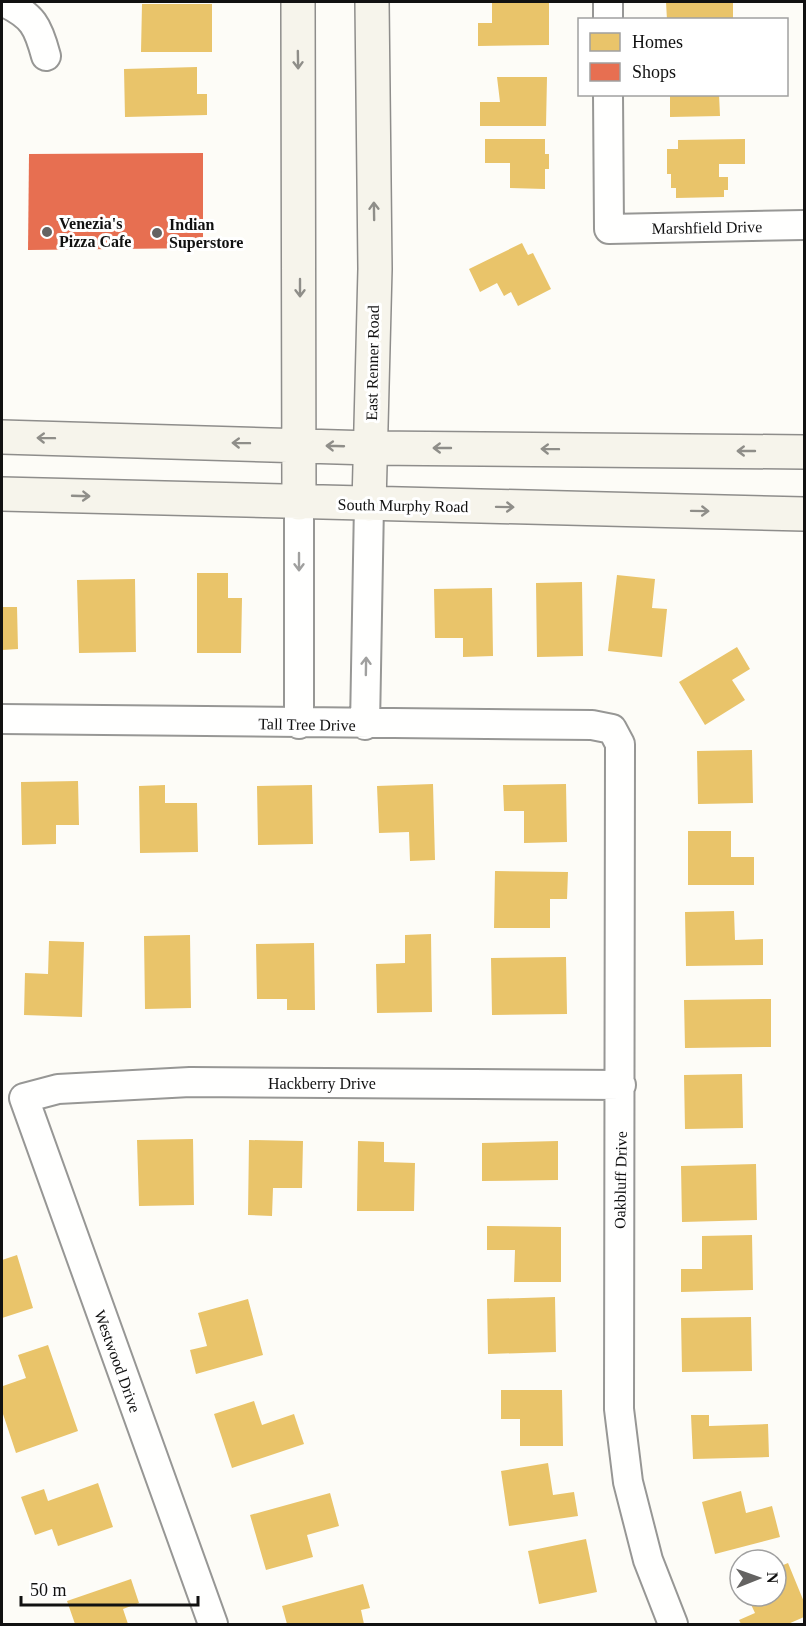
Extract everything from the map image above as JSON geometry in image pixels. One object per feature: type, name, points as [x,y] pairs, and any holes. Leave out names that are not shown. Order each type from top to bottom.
[{"type":"main road","points":[[298,2],[299,503]]},
{"type":"main road","name":"East Renner Road","points":[[369,504],[375,269],[372,2]]},
{"type":"main road","points":[[2,437],[371,448],[804,452]]},
{"type":"main road","name":"South Murphy Road","points":[[2,494],[804,514]]},
{"type":"street","points":[[4,2],[24,12],[39,29],[46,56]]},
{"type":"street","points":[[608,2],[608,18]]},
{"type":"street","name":"Marshfield Drive","points":[[608,96],[609,228],[804,225]]},
{"type":"street","points":[[299,503],[299,724]]},
{"type":"street","name":"East Renner Road","points":[[365,725],[369,504]]},
{"type":"street","name":"Tall Tree Drive","points":[[2,719],[365,725],[592,725],[612,729]]},
{"type":"street","name":"Oakbluff Drive","points":[[612,729],[620,744],[621,1085],[617,1362],[620,1420],[628,1482],[648,1560],[673,1624]]},
{"type":"street","name":"Hackberry Drive","points":[[24,1098],[57,1089],[190,1083],[621,1085]]},
{"type":"street","name":"Westwood Drive","points":[[24,1098],[213,1624]]},
{"type":"building: Homes","points":[[492,2],[549,2],[549,45],[478,46],[478,23],[492,23]]},
{"type":"building: Homes","points":[[666,2],[733,2],[733,18],[667,18]]},
{"type":"building: Homes","points":[[142,4],[212,4],[212,52],[141,52]]},
{"type":"building: Homes","points":[[197,67],[197,94],[207,94],[207,115],[125,117],[124,69]]},
{"type":"building: Homes","points":[[497,77],[547,77],[546,126],[480,126],[480,102],[500,102]]},
{"type":"building: Homes","points":[[670,96],[719,96],[720,116],[670,117]]},
{"type":"building: Homes","points":[[485,139],[545,139],[545,154],[549,154],[549,169],[545,169],[545,189],[510,188],[510,163],[485,163]]},
{"type":"building: Homes","points":[[745,139],[745,164],[719,164],[719,177],[728,177],[728,190],[724,190],[724,197],[676,198],[676,188],[671,188],[671,174],[667,174],[667,149],[678,149],[678,140]]},
{"type":"building: Homes","points":[[522,243],[528,255],[533,253],[551,289],[518,306],[511,292],[504,296],[497,283],[480,292],[469,269]]},
{"type":"building: Homes","points":[[197,573],[228,573],[228,598],[242,598],[241,653],[197,653]]},
{"type":"building: Homes","points":[[617,575],[655,579],[652,608],[667,609],[662,657],[608,651]]},
{"type":"building: Homes","points":[[135,579],[136,652],[79,653],[77,580]]},
{"type":"building: Homes","points":[[582,582],[583,656],[537,657],[536,583]]},
{"type":"building: Homes","points":[[492,588],[493,656],[463,657],[463,638],[435,638],[434,589]]},
{"type":"building: Homes","points":[[2,607],[17,607],[18,649],[2,650]]},
{"type":"building: Homes","points":[[737,647],[750,669],[732,680],[745,700],[705,725],[679,682]]},
{"type":"building: Homes","points":[[752,750],[753,803],[698,804],[697,751]]},
{"type":"building: Homes","points":[[78,781],[79,825],[56,825],[56,844],[22,845],[21,782]]},
{"type":"building: Homes","points":[[433,784],[435,860],[410,861],[409,832],[379,833],[377,786]]},
{"type":"building: Homes","points":[[566,784],[567,842],[524,843],[524,811],[504,811],[503,785]]},
{"type":"building: Homes","points":[[165,785],[165,803],[197,803],[198,852],[140,853],[139,786]]},
{"type":"building: Homes","points":[[312,785],[313,844],[258,845],[257,786]]},
{"type":"building: Homes","points":[[688,831],[731,831],[731,857],[754,857],[754,885],[688,885]]},
{"type":"building: Homes","points":[[495,871],[568,872],[567,899],[550,899],[550,928],[494,928]]},
{"type":"building: Homes","points":[[734,911],[735,940],[763,939],[763,965],[686,966],[685,912]]},
{"type":"building: Homes","points":[[431,934],[432,1012],[377,1013],[376,964],[405,963],[405,935]]},
{"type":"building: Homes","points":[[190,935],[191,1008],[145,1009],[144,936]]},
{"type":"building: Homes","points":[[49,941],[84,942],[82,1017],[24,1015],[25,973],[48,974]]},
{"type":"building: Homes","points":[[314,943],[315,1010],[287,1010],[287,999],[257,999],[256,944]]},
{"type":"building: Homes","points":[[566,957],[567,1014],[492,1015],[491,958]]},
{"type":"building: Homes","points":[[771,999],[771,1047],[685,1048],[684,1000]]},
{"type":"building: Homes","points":[[742,1074],[743,1128],[685,1129],[684,1075]]},
{"type":"building: Homes","points":[[193,1139],[194,1205],[139,1206],[137,1140]]},
{"type":"building: Homes","points":[[249,1140],[303,1141],[302,1188],[273,1188],[272,1216],[248,1215]]},
{"type":"building: Homes","points":[[358,1141],[384,1142],[384,1162],[415,1163],[414,1211],[357,1211]]},
{"type":"building: Homes","points":[[558,1141],[558,1180],[482,1181],[482,1143]]},
{"type":"building: Homes","points":[[756,1164],[757,1220],[682,1222],[681,1166]]},
{"type":"building: Homes","points":[[487,1226],[561,1227],[561,1282],[514,1282],[515,1250],[487,1250]]},
{"type":"building: Homes","points":[[752,1235],[753,1290],[681,1292],[681,1269],[702,1269],[702,1236]]},
{"type":"building: Homes","points":[[17,1255],[33,1308],[2,1318],[2,1260]]},
{"type":"building: Homes","points":[[555,1297],[556,1352],[488,1354],[487,1299]]},
{"type":"building: Homes","points":[[248,1299],[263,1355],[196,1374],[190,1350],[207,1346],[198,1313]]},
{"type":"building: Homes","points":[[751,1317],[752,1371],[682,1372],[681,1318]]},
{"type":"building: Homes","points":[[48,1345],[78,1431],[16,1453],[2,1411],[2,1381],[3,1386],[26,1378],[18,1355]]},
{"type":"building: Homes","points":[[501,1390],[562,1390],[563,1446],[520,1446],[520,1419],[501,1419]]},
{"type":"building: Homes","points":[[254,1401],[262,1425],[294,1414],[304,1444],[232,1468],[214,1414]]},
{"type":"building: Homes","points":[[691,1415],[709,1415],[709,1426],[768,1424],[769,1457],[693,1459]]},
{"type":"building: Homes","points":[[548,1463],[553,1495],[574,1492],[578,1516],[509,1526],[501,1471]]},
{"type":"building: Homes","points":[[98,1483],[113,1527],[58,1546],[52,1529],[35,1535],[21,1497],[44,1489],[48,1501]]},
{"type":"building: Homes","points":[[741,1491],[746,1513],[772,1506],[780,1537],[738,1548],[728,1548],[728,1551],[715,1554],[702,1502]]},
{"type":"building: Homes","points":[[330,1493],[339,1526],[307,1535],[313,1557],[266,1570],[250,1515]]},
{"type":"building: Homes","points":[[586,1539],[597,1592],[539,1604],[528,1551]]},
{"type":"building: Homes","points":[[788,1563],[804,1602],[804,1617],[788,1624],[741,1624],[739,1620],[755,1613],[753,1608],[788,1608]]},
{"type":"building: Homes","points":[[131,1579],[139,1603],[123,1609],[128,1624],[75,1624],[67,1601]]},
{"type":"building: Homes","points":[[363,1584],[370,1608],[361,1610],[364,1624],[287,1624],[282,1606]]},
{"type":"building: Shops","points":[[203,153],[203,248],[28,250],[29,154]]},
{"type":"place","name":"Venezia's Pizza Cafe","points":[[47,232]]},
{"type":"place","name":"Indian Superstore","points":[[157,233]]}]
